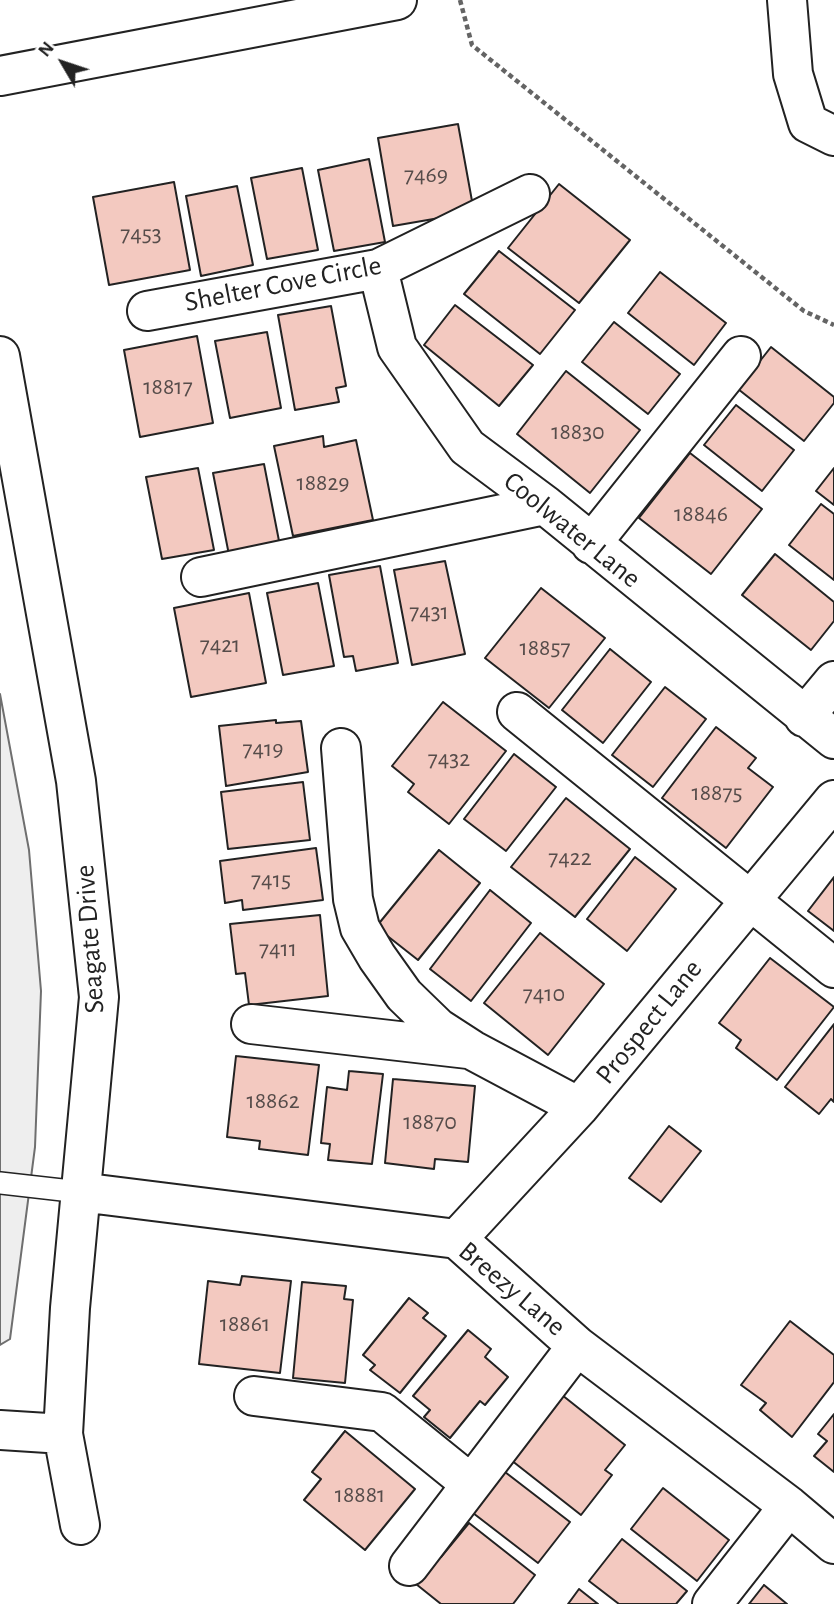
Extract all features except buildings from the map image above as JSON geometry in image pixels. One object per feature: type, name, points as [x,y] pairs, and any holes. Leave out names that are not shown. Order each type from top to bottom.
[{"type":"street","points":[[0,76],[397,0]]},
{"type":"street","points":[[787,0],[793,74],[808,123],[834,136]]},
{"type":"street","name":"Shelter Cove Circle","points":[[147,311],[379,269],[530,194]]},
{"type":"street","name":"Coolwater Lane","points":[[379,269],[397,347],[467,447],[545,505],[834,740]]},
{"type":"street","name":"Seagate Drive","points":[[0,356],[76,780],[99,997],[70,1308],[63,1434],[80,1525]]},
{"type":"street","points":[[591,544],[741,356]]},
{"type":"street","points":[[201,578],[545,505]]},
{"type":"street","points":[[804,717],[834,681]]},
{"type":"street","points":[[517,712],[834,968]]},
{"type":"street","points":[[341,748],[353,899],[360,928],[377,957],[404,995],[438,1028],[472,1050],[579,1107]]},
{"type":"street","name":"Prospect Lane","points":[[457,1239],[579,1107],[834,800]]},
{"type":"street","points":[[251,1024],[472,1050]]},
{"type":"street","name":"Breezy Lane","points":[[80,1192],[457,1239],[578,1346],[789,1506],[834,1544]]},
{"type":"street","points":[[409,1566],[578,1346]]},
{"type":"street","points":[[254,1396],[382,1412],[471,1484]]},
{"type":"street","points":[[0,1430],[63,1434]]},
{"type":"street","points":[[712,1604],[789,1506]]},
{"type":"lane","points":[[0,1183],[80,1192]]},
{"type":"path","points":[[460,0],[472,44],[804,311],[834,325]]},
{"type":"shaded area","points":[[0,694],[29,850],[41,991],[35,1147],[10,1339],[0,1345]]}]
